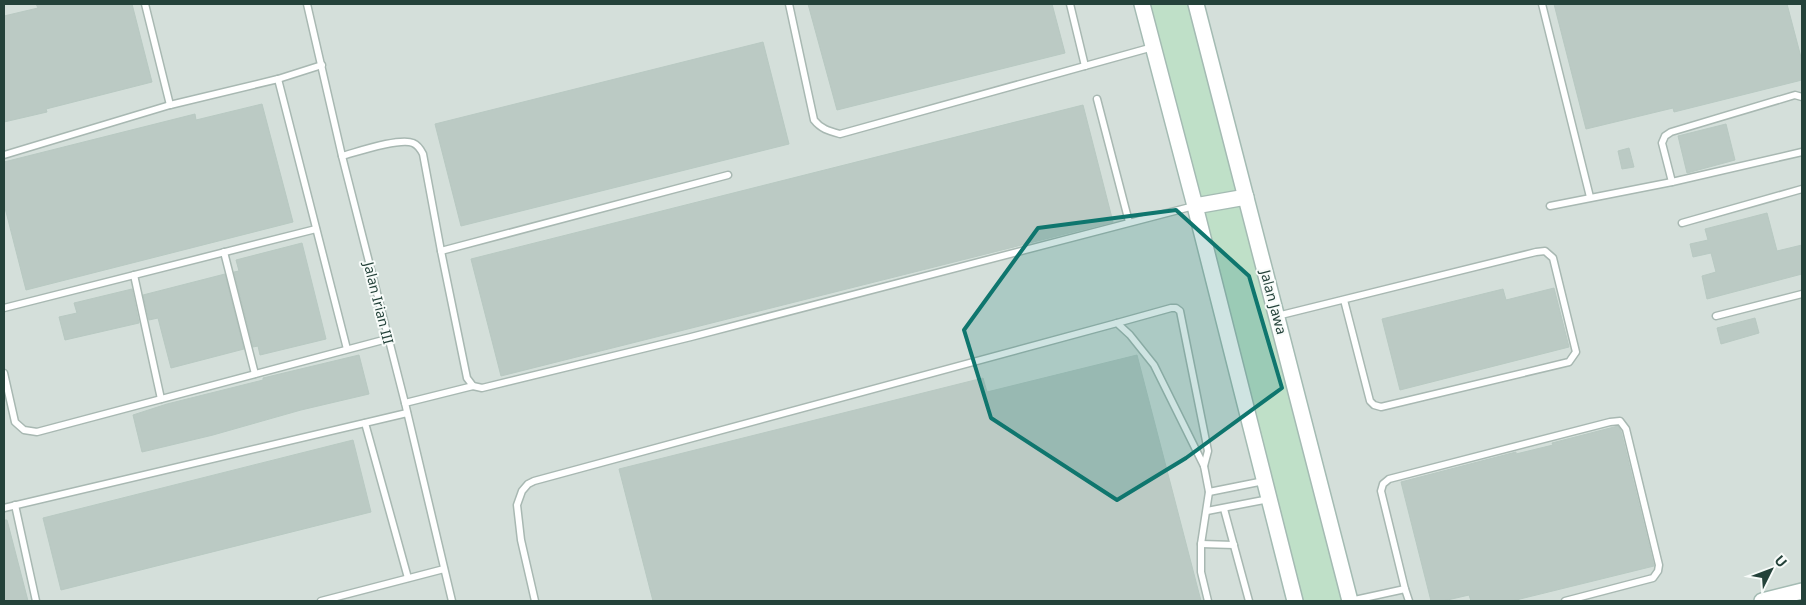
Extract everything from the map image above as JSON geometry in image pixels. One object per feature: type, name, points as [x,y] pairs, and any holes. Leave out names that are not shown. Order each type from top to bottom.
[{"type":"street","points":[[1142,4],[1295,601]]},
{"type":"street","name":"Jalan Jawa","points":[[1196,4],[1350,601]]},
{"type":"street","points":[[1195,206],[1246,197]]},
{"type":"street","points":[[1762,601],[1802,591]]},
{"type":"lane","points":[[145,4],[170,105]]},
{"type":"lane","name":"Jalan Irian III","points":[[307,4],[342,156],[405,403],[452,601]]},
{"type":"lane","points":[[788,4],[814,120],[826,130],[840,134],[1153,47]]},
{"type":"lane","points":[[1070,4],[1085,66]]},
{"type":"lane","points":[[1542,4],[1590,197]]},
{"type":"lane","points":[[4,155],[170,105],[278,79],[322,65]]},
{"type":"lane","points":[[278,79],[347,349]]},
{"type":"lane","points":[[1672,182],[1662,143],[1665,136],[1671,132],[1795,95],[1802,98]]},
{"type":"lane","points":[[1097,99],[1129,222]]},
{"type":"lane","points":[[342,156],[402,141],[412,142],[419,147],[423,154],[467,378],[473,386]]},
{"type":"lane","points":[[1550,206],[1672,182],[1802,152]]},
{"type":"lane","points":[[441,252],[728,175]]},
{"type":"lane","points":[[1682,223],[1802,189]]},
{"type":"lane","points":[[405,403],[473,386],[482,388],[672,342],[1195,206]]},
{"type":"lane","points":[[4,308],[316,229]]},
{"type":"lane","points":[[1277,316],[1545,251],[1553,258],[1576,352],[1569,362],[1380,407],[1370,401],[1344,300]]},
{"type":"lane","points":[[224,252],[255,374]]},
{"type":"lane","points":[[134,275],[161,399]]},
{"type":"lane","points":[[1716,316],[1802,294]]},
{"type":"lane","points":[[535,601],[521,540],[517,504],[522,491],[528,484],[534,481],[1171,308],[1176,308],[1180,311],[1208,452],[1204,466]]},
{"type":"lane","points":[[1117,323],[1130,335],[1154,366],[1204,466],[1209,492],[1201,544],[1202,572],[1208,601]]},
{"type":"lane","points":[[4,373],[15,422],[24,430],[37,432],[388,339]]},
{"type":"lane","points":[[4,508],[407,413]]},
{"type":"lane","points":[[1409,601],[1381,491],[1383,484],[1389,479],[1620,421],[1626,429],[1658,571],[1653,578],[1565,601]]},
{"type":"lane","points":[[365,423],[408,578]]},
{"type":"lane","points":[[1209,492],[1264,481]]},
{"type":"lane","points":[[1207,511],[1270,499]]},
{"type":"lane","points":[[15,505],[36,601]]},
{"type":"lane","points":[[1224,509],[1249,601]]},
{"type":"lane","points":[[1201,544],[1234,545]]},
{"type":"lane","points":[[321,601],[444,569]]},
{"type":"lane","points":[[1350,601],[1405,589]]},
{"type":"highlighted area","points":[[1176,210],[1249,276],[1282,388],[1186,458],[1117,500],[991,418],[964,330],[1038,228]]},
{"type":"shaded area","points":[[4,4],[1802,4],[1802,601],[4,601]]},
{"type":"green space","points":[[1143,4],[1196,4],[1349,601],[1295,601]]},
{"type":"building","points":[[36,4],[132,4],[152,82],[46,109],[47,112],[4,122],[4,16],[38,8]]},
{"type":"building","points":[[808,4],[1052,4],[1065,53],[837,110]]},
{"type":"building","points":[[1554,4],[1787,4],[1802,61],[1802,80],[1674,112],[1673,108],[1586,129]]},
{"type":"building","points":[[763,42],[789,144],[461,226],[435,124]]},
{"type":"building","points":[[262,104],[293,222],[26,290],[4,204],[4,162],[195,114],[196,120]]},
{"type":"building","points":[[1083,105],[1113,222],[501,376],[471,259]]},
{"type":"building","points":[[1726,124],[1735,160],[1687,173],[1678,136]]},
{"type":"building","points":[[1629,148],[1634,167],[1622,169],[1618,151]]},
{"type":"building","points":[[1767,213],[1777,251],[1802,245],[1802,274],[1707,299],[1702,276],[1716,272],[1711,253],[1693,257],[1690,244],[1708,240],[1705,229]]},
{"type":"building","points":[[302,243],[326,339],[260,355],[258,346],[253,347],[234,272],[239,271],[236,260]]},
{"type":"building","points":[[225,274],[244,349],[171,368],[158,318],[149,320],[143,295]]},
{"type":"building","points":[[1554,288],[1569,347],[1400,390],[1382,319],[1503,289],[1506,300]]},
{"type":"building","points":[[132,289],[139,323],[65,340],[59,317],[77,313],[74,303]]},
{"type":"building","points":[[1755,318],[1759,333],[1721,344],[1717,328]]},
{"type":"building","points":[[359,355],[369,394],[142,452],[133,415],[167,404],[263,380],[263,378]]},
{"type":"building","points":[[1137,355],[1201,601],[653,601],[619,469],[983,378],[987,392]]},
{"type":"building","points":[[1618,426],[1621,431],[1654,566],[1512,601],[1471,601],[1469,595],[1443,601],[1431,601],[1401,482],[1516,452],[1516,454],[1553,445],[1552,443]]},
{"type":"building","points":[[353,440],[371,512],[61,590],[43,518]]},
{"type":"building","points":[[4,520],[7,520],[28,601],[4,601]]}]
